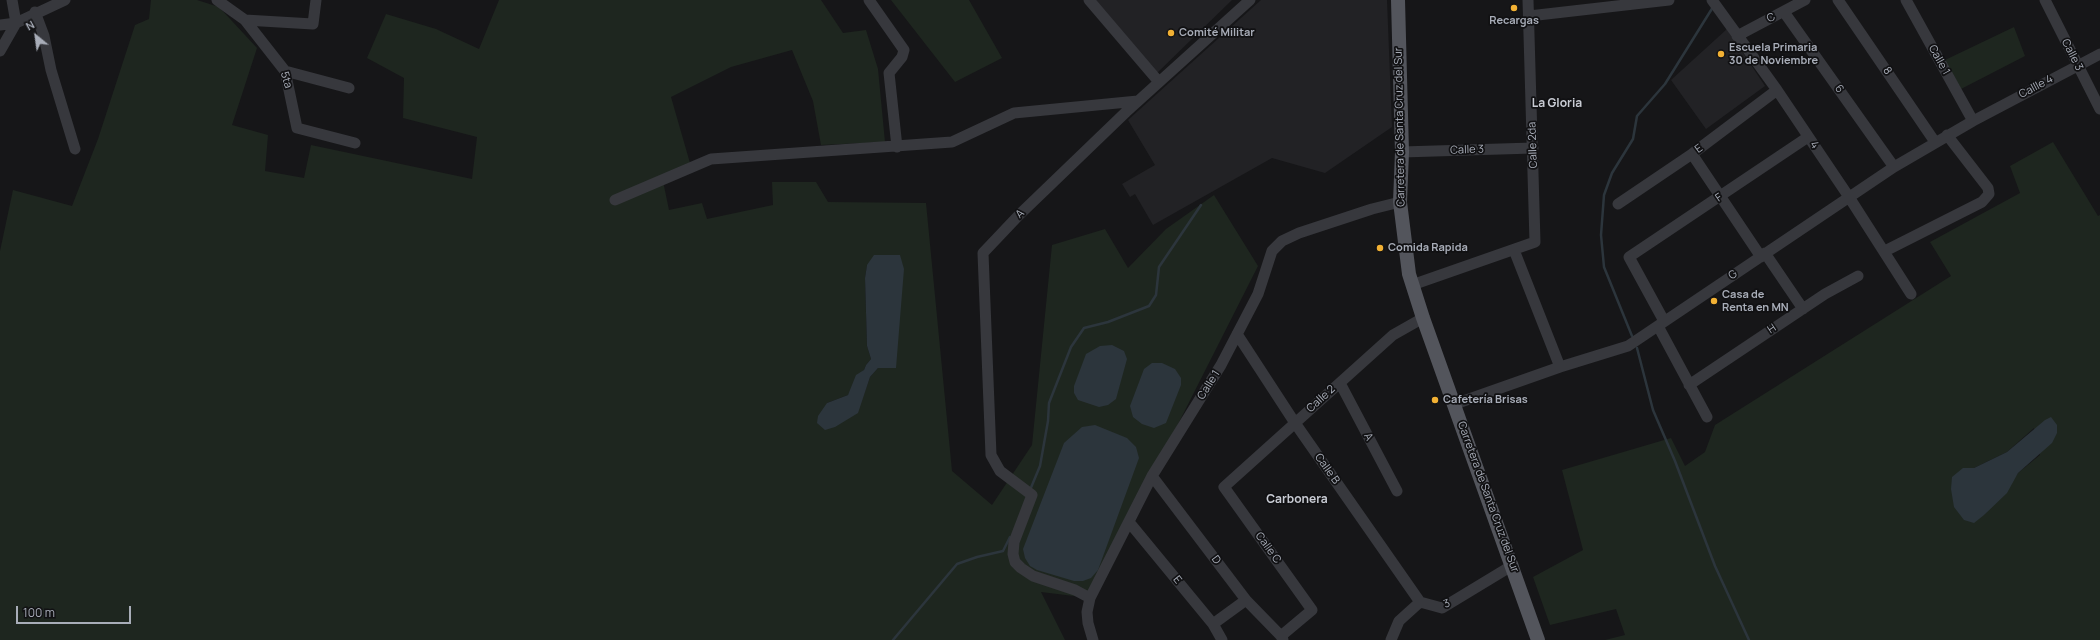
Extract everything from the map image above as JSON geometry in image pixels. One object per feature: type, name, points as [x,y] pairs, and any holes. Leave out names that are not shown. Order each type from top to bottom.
[{"type":"main road","name":"Carretera de Santa Cruz del Sur","points":[[1398,0],[1402,152],[1400,202],[1412,285],[1538,640]]},
{"type":"street","points":[[0,51],[16,23],[12,0]]},
{"type":"street","points":[[0,25],[16,23],[35,12],[65,0]]},
{"type":"street","name":"5ta","points":[[217,0],[245,20],[285,71],[297,128],[355,143]]},
{"type":"street","points":[[245,20],[313,24],[316,0]]},
{"type":"street","points":[[869,0],[904,50],[902,57],[889,73],[898,147]]},
{"type":"street","points":[[1089,0],[1159,82]]},
{"type":"street","name":"A","points":[[1090,598],[1075,590],[1033,576],[1015,562],[1012,554],[1014,542],[1032,495],[1000,471],[991,454],[983,253],[1019,214],[1138,101],[1250,0]]},
{"type":"street","name":"Calle 2da","points":[[1514,250],[1535,242],[1528,0]]},
{"type":"street","points":[[1529,16],[1669,0]]},
{"type":"street","name":"4","points":[[1712,0],[1777,90],[1885,251],[1911,294]]},
{"type":"street","name":"C","points":[[1737,36],[1805,0]]},
{"type":"street","name":"8","points":[[1838,0],[1935,142]]},
{"type":"street","name":"Calle 1","points":[[1906,0],[1972,121]]},
{"type":"street","name":"Calle 3","points":[[2045,0],[2100,109]]},
{"type":"street","points":[[35,12],[44,36],[51,70],[75,148]]},
{"type":"street","name":"6","points":[[1784,12],[1894,166]]},
{"type":"street","name":"Callle 4","points":[[1972,121],[2100,54]]},
{"type":"street","points":[[285,71],[348,88]]},
{"type":"street","name":"E","points":[[1618,204],[1692,154],[1777,90]]},
{"type":"street","points":[[615,200],[711,159],[952,142],[1014,113],[1138,101]]},
{"type":"street","name":"G","points":[[1455,404],[1560,367],[1628,346],[1894,166],[1972,121]]},
{"type":"street","points":[[1885,251],[1982,202],[1989,194],[1988,188],[1947,135]]},
{"type":"street","name":"F","points":[[1661,324],[1629,257],[1720,197],[1808,136]]},
{"type":"street","name":"Calle 3","points":[[1402,152],[1533,148]]},
{"type":"street","points":[[1692,154],[1720,197],[1803,309]]},
{"type":"street","name":"Calle 1","points":[[1093,640],[1088,623],[1087,612],[1090,598],[1152,476],[1221,365],[1258,294],[1272,251],[1282,241],[1336,220],[1400,202]]},
{"type":"street","points":[[1412,285],[1514,250],[1560,367]]},
{"type":"street","name":"H","points":[[1689,385],[1803,309],[1858,276]]},
{"type":"street","name":"Calle 2","points":[[1224,487],[1393,335],[1423,318]]},
{"type":"street","points":[[1661,324],[1689,385],[1708,417]]},
{"type":"street","name":"Calle B","points":[[1236,334],[1295,423],[1420,602]]},
{"type":"street","name":"A","points":[[1340,383],[1397,491]]},
{"type":"street","name":"D","points":[[1152,476],[1246,600],[1282,638]]},
{"type":"street","name":"Calle C","points":[[1224,487],[1312,610],[1282,638]]},
{"type":"street","name":"E","points":[[1129,522],[1213,624],[1222,640]]},
{"type":"street","name":"3","points":[[1420,602],[1442,608],[1513,566]]},
{"type":"street","points":[[1213,624],[1246,600]]},
{"type":"street","points":[[1391,640],[1399,622],[1420,602]]},
{"type":"shaded area","points":[[151,0],[197,0],[219,7],[257,48],[232,125],[268,135],[265,171],[304,178],[311,145],[472,179],[477,137],[403,118],[404,78],[367,58],[386,14],[436,29],[479,49],[499,0],[821,0],[843,33],[866,30],[878,69],[885,142],[821,145],[813,101],[792,50],[731,67],[671,97],[690,163],[663,181],[669,210],[702,203],[707,219],[773,205],[772,182],[816,182],[828,202],[926,203],[952,471],[992,505],[1032,445],[1052,245],[1105,229],[1128,268],[1166,229],[1214,195],[1258,266],[1090,598],[1041,592],[1065,640],[0,640],[0,251],[13,190],[72,206],[98,139],[135,25],[149,19]],"holes":[[[867,265],[878,368],[870,377],[857,413],[827,403],[848,395],[871,359],[867,346],[865,278]]]},
{"type":"shaded area","points":[[891,0],[969,0],[1002,58],[955,82]]},
{"type":"shaded area","points":[[1095,0],[1232,0],[1156,74]]},
{"type":"shaded area","points":[[1261,0],[1387,0],[1392,127],[1325,173],[1272,158],[1153,225],[1135,194],[1130,197],[1122,184],[1155,165],[1128,120]]},
{"type":"shaded area","points":[[2014,27],[2025,56],[1961,89],[1945,60]]},
{"type":"shaded area","name":"Escuela Primaria 30 de Noviembre","points":[[1727,29],[1765,86],[1706,129],[1671,80]]},
{"type":"shaded area","points":[[2053,142],[2098,216],[2100,215],[2100,640],[1605,640],[1625,635],[1616,609],[1550,625],[1533,577],[1583,550],[1562,470],[1671,438],[1685,466],[1705,452],[1715,425],[1951,276],[1930,242],[2020,193],[2010,166]],"holes":[[[2034,428],[2040,455],[2018,473],[1984,515],[1963,468],[1974,468],[2007,452]]]},
{"type":"shaded area","points":[[874,255],[900,255],[904,269],[896,368],[878,368],[870,377],[858,413],[835,427],[825,430],[817,423],[818,416],[827,403],[848,395],[856,375],[864,370],[871,359],[867,346],[865,278],[867,265]]},
{"type":"shaded area","points":[[1112,345],[1124,351],[1127,359],[1116,399],[1108,405],[1099,407],[1078,400],[1074,393],[1074,386],[1086,354],[1100,346]]},
{"type":"shaded area","points":[[1152,363],[1162,363],[1175,369],[1181,378],[1181,385],[1166,423],[1154,428],[1142,424],[1133,417],[1130,406],[1144,369]]},
{"type":"shaded area","points":[[2051,417],[2057,425],[2057,433],[2052,443],[2018,473],[2007,493],[1984,515],[1974,523],[1964,520],[1954,507],[1951,489],[1952,477],[1963,468],[1974,468],[2007,452],[2045,420]]},
{"type":"shaded area","points":[[1095,425],[1127,438],[1136,447],[1139,458],[1098,570],[1091,578],[1083,581],[1074,581],[1037,570],[1030,566],[1025,558],[1023,549],[1064,443],[1082,427]]},
{"type":"waterway","points":[[1632,336],[1604,267],[1601,235],[1604,195],[1612,173],[1633,139],[1637,116],[1665,84],[1713,7]]},
{"type":"waterway","points":[[1030,490],[1040,466],[1048,421],[1049,403],[1071,347],[1084,328],[1108,322],[1149,306],[1156,295],[1159,267],[1201,205]]},
{"type":"waterway","points":[[1637,348],[1653,410],[1675,461],[1715,566],[1749,640]]},
{"type":"waterway","points":[[893,640],[957,564],[977,557],[1003,551],[1010,537]]},
{"type":"place","name":"Recargas","points":[[1514,8]]},
{"type":"place","name":"Comité Militar","points":[[1171,33]]},
{"type":"place","name":"Escuela Primaria 30 de Noviembre","points":[[1721,54]]},
{"type":"place","name":"Comida Rapida","points":[[1380,248]]},
{"type":"place","name":"Casa de Renta en MN","points":[[1714,301]]},
{"type":"place","name":"Cafetería Brisas","points":[[1435,400]]},
{"type":"district","name":"La Gloria","points":[[1557,104]]},
{"type":"district","name":"Carbonera","points":[[1297,500]]}]
